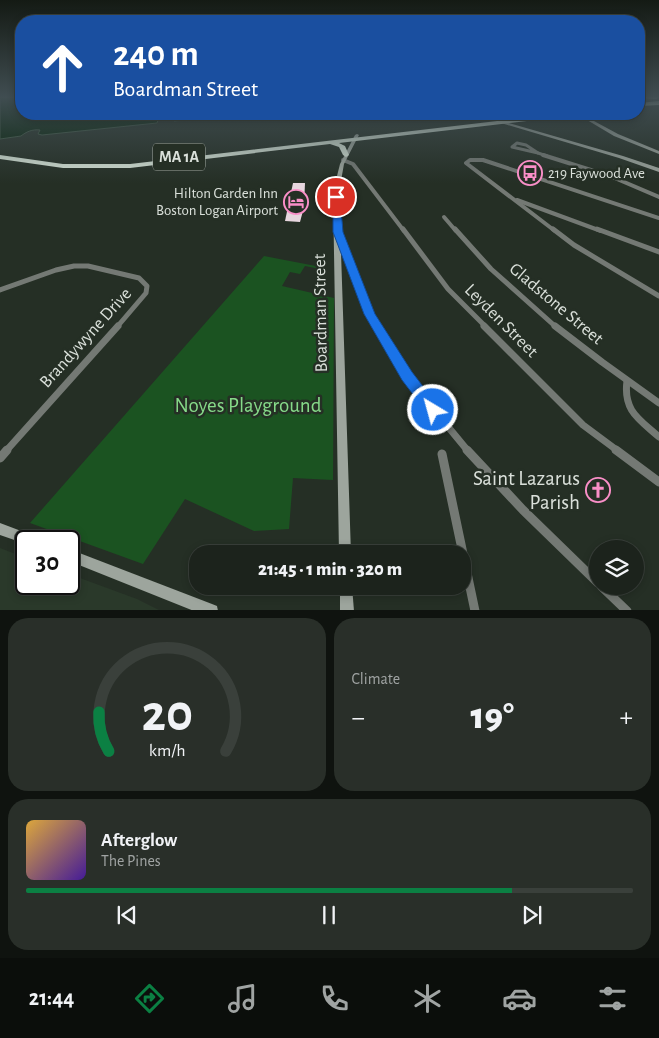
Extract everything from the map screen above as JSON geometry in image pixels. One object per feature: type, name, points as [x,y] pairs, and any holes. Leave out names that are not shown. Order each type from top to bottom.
[{"type":"highway","name":"MA 1A","points":[[0,157],[59,166],[116,167],[324,143],[449,125]]},
{"type":"highway","name":"MA 1A","points":[[0,152],[62,161],[124,162],[468,125]]},
{"type":"highway","points":[[324,143],[340,145],[344,149],[344,158]]},
{"type":"main road","points":[[514,125],[621,156],[659,170]]},
{"type":"main road","points":[[595,125],[659,152]]},
{"type":"main road","points":[[599,125],[616,135]]},
{"type":"main road","name":"Boardman Street","points":[[345,545],[336,188],[344,158],[356,137]]},
{"type":"main road","points":[[0,529],[15,534]]},
{"type":"main road","points":[[80,558],[212,610]]},
{"type":"main road","points":[[346,595],[347,610]]},
{"type":"main road","points":[[192,602],[204,610]]},
{"type":"street","points":[[538,153],[522,144],[511,146],[518,150],[538,153],[610,176],[659,197]]},
{"type":"street","name":"Leyden Street","points":[[344,158],[353,164],[448,289],[584,425],[659,482]]},
{"type":"street","points":[[659,218],[483,160],[470,160],[466,164],[574,245],[659,296]]},
{"type":"street","points":[[510,198],[659,252]]},
{"type":"street","name":"Gladstone Street","points":[[444,217],[486,264],[515,291],[627,381],[659,403]]},
{"type":"street","points":[[338,232],[370,314],[407,376],[433,410],[532,520],[589,574]]},
{"type":"street","points":[[338,258],[349,260]]},
{"type":"street","name":"Brandywyne Drive","points":[[0,290],[56,270],[74,266],[88,266],[139,278],[147,286],[146,292],[136,305],[0,458]]},
{"type":"street","points":[[627,381],[625,400],[628,407],[659,437]]},
{"type":"street","points":[[442,454],[475,610]]},
{"type":"street","points":[[611,595],[627,610]]},
{"type":"shaded area","points":[[0,125],[133,125],[42,135],[38,134],[40,130],[34,130],[21,136],[0,139]]},
{"type":"shaded area","points":[[0,548],[15,554],[15,595],[80,595],[80,578],[137,599],[159,610],[0,610]]},
{"type":"green space","name":"Noyes Playground","points":[[264,256],[321,267],[320,269],[305,266],[300,274],[290,272],[282,286],[334,298],[333,480],[293,478],[289,529],[254,531],[185,499],[143,564],[80,541],[80,530],[49,530],[30,523]]},
{"type":"building","name":"Hilton Garden Inn Boston Logan Airport","points":[[293,183],[305,183],[304,207],[300,222],[285,221]]},
{"type":"place","name":"219 Faywood Ave","points":[[530,173]]},
{"type":"place","name":"Hilton Garden Inn Boston Logan Airport","points":[[296,202]]},
{"type":"place","name":"Saint Lazarus Parish","points":[[598,490]]},
{"type":"route","points":[[336,197],[338,232],[370,314],[386,344],[407,376],[433,410]]}]
